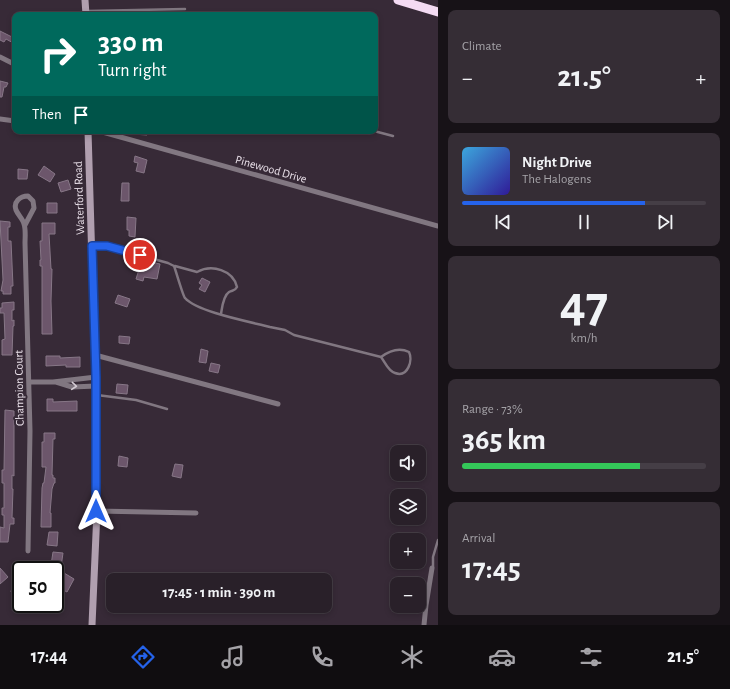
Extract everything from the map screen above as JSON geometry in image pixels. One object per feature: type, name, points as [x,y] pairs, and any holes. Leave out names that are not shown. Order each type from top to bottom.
[{"type":"highway","points":[[398,0],[438,12]]},
{"type":"main road","points":[[85,0],[86,12]]},
{"type":"main road","name":"Waterford Road","points":[[88,134],[96,377],[96,511],[92,625]]},
{"type":"street","points":[[0,57],[12,63]]},
{"type":"street","points":[[0,119],[12,121]]},
{"type":"street","name":"Pinewood Drive","points":[[110,134],[438,226]]},
{"type":"street","name":"Champion Court","points":[[25,225],[34,208],[33,201],[28,196],[21,197],[15,206],[25,225],[29,382],[28,551]]},
{"type":"street","points":[[95,355],[278,404]]},
{"type":"street","points":[[29,382],[53,382],[96,377]]},
{"type":"street","points":[[53,382],[72,387],[96,386]]},
{"type":"street","points":[[96,511],[196,513]]},
{"type":"street","points":[[424,625],[432,568]]},
{"type":"lane","points":[[111,12],[185,9]]},
{"type":"lane","points":[[378,132],[393,136]]},
{"type":"lane","points":[[92,246],[107,246],[197,272],[206,268],[216,268],[230,275],[237,287],[235,290],[226,295],[221,314]]},
{"type":"lane","points":[[174,266],[184,298],[206,311],[279,328],[294,335],[381,357],[392,351],[400,349],[408,352],[411,357],[409,367],[406,371],[400,374],[396,374],[388,368],[381,357]]},
{"type":"lane","points":[[96,395],[136,400],[167,409]]},
{"type":"lane","points":[[432,568],[433,557],[438,540]]},
{"type":"building","points":[[0,31],[12,37],[12,42],[6,39],[4,42],[0,40]]},
{"type":"building","points":[[0,81],[8,83],[6,87],[4,87],[2,97],[0,97]]},
{"type":"building","points":[[135,156],[147,160],[144,173],[136,171],[138,163],[134,162]]},
{"type":"building","points":[[44,166],[55,174],[50,182],[38,175]]},
{"type":"building","points":[[18,169],[28,170],[27,179],[18,179]]},
{"type":"building","points":[[68,180],[71,189],[61,192],[58,183]]},
{"type":"building","points":[[122,183],[129,183],[129,201],[121,201]]},
{"type":"building","points":[[47,203],[57,203],[57,213],[47,213]]},
{"type":"building","points":[[127,217],[136,218],[135,237],[129,236],[129,230],[127,230]]},
{"type":"building","points":[[0,221],[10,222],[10,227],[8,227],[8,241],[11,241],[13,286],[11,286],[11,294],[3,294],[3,291],[1,291],[3,280]]},
{"type":"building","points":[[42,223],[55,223],[55,234],[49,234],[52,269],[52,334],[42,334],[42,266],[40,266],[40,241],[42,241]]},
{"type":"building","points":[[142,260],[160,264],[157,279],[144,277],[143,281],[136,279]]},
{"type":"building","points":[[202,278],[210,282],[205,292],[199,289],[202,285],[199,283]]},
{"type":"building","points":[[118,295],[130,299],[127,307],[115,303]]},
{"type":"building","points":[[14,302],[14,310],[12,310],[12,321],[14,320],[14,326],[12,355],[2,355],[2,340],[5,339],[4,313],[0,313],[0,308],[2,308],[2,303]]},
{"type":"building","points":[[119,336],[130,337],[129,344],[119,343]]},
{"type":"building","points":[[201,349],[208,351],[206,363],[199,362]]},
{"type":"building","points":[[46,356],[60,356],[60,358],[80,357],[80,367],[66,367],[66,365],[46,366]]},
{"type":"building","points":[[211,363],[220,365],[218,373],[209,371]]},
{"type":"building","points":[[117,384],[128,385],[127,394],[116,393]]},
{"type":"building","points":[[47,399],[53,399],[53,402],[77,401],[77,411],[47,411]]},
{"type":"building","points":[[5,410],[14,411],[14,476],[12,475],[12,518],[14,518],[14,524],[10,524],[8,542],[0,542],[0,527],[4,528],[4,515],[2,515],[2,508],[4,508],[4,483],[2,483],[2,470],[4,470]]},
{"type":"building","points":[[44,433],[55,433],[55,439],[53,439],[52,475],[53,478],[55,478],[55,483],[52,489],[50,513],[51,527],[41,527],[42,488],[46,467],[42,467],[42,442],[44,442]]},
{"type":"building","points":[[119,456],[128,458],[127,467],[118,466]]},
{"type":"building","points":[[175,464],[183,465],[181,478],[172,476]]},
{"type":"building","points":[[49,532],[58,532],[57,546],[47,545]]},
{"type":"building","points":[[53,552],[63,553],[62,561],[52,561]]},
{"type":"building","points":[[0,568],[8,577],[0,584]]},
{"type":"building","points":[[64,573],[74,579],[67,592],[64,590]]},
{"type":"route","points":[[96,511],[96,377],[92,246],[107,246],[140,255]]}]
